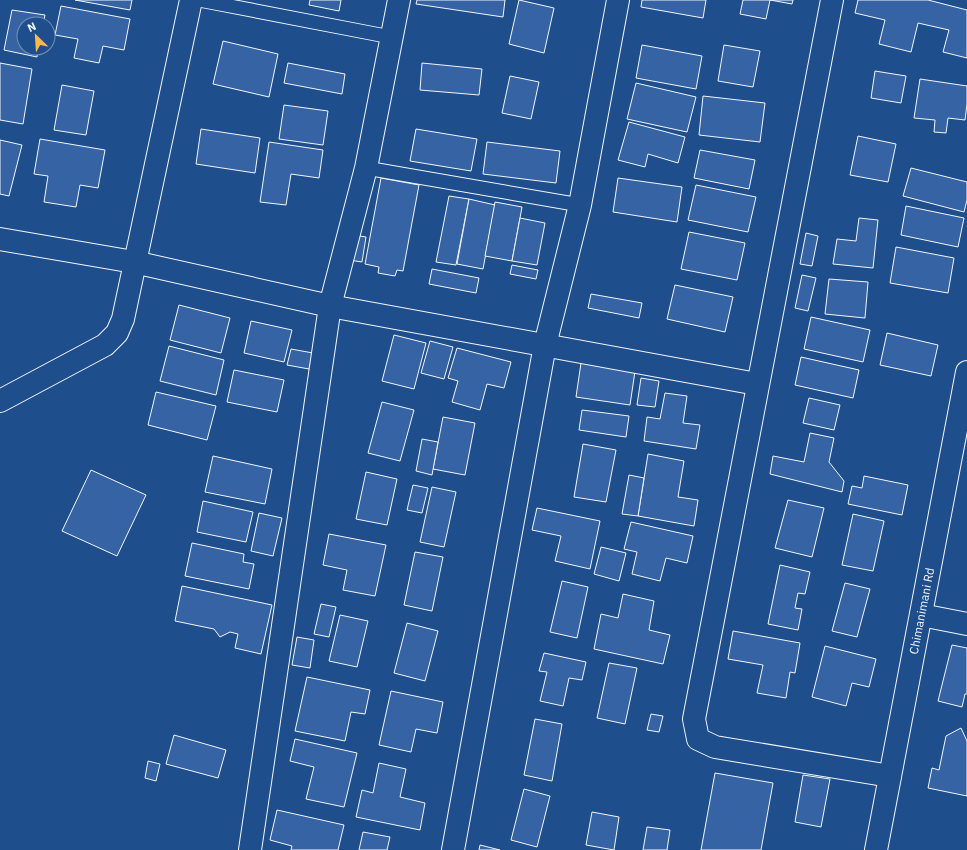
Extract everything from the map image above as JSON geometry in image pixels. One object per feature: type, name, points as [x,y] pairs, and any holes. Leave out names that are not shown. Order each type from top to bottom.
[{"type":"street","points":[[0,402],[105,345],[117,334],[123,319],[191,0]]},
{"type":"street","points":[[250,850],[330,306],[366,168],[399,0]]},
{"type":"street","points":[[453,850],[544,345],[580,205],[618,0]]},
{"type":"street","points":[[832,0],[757,384],[694,719],[698,739],[715,747],[890,776]]},
{"type":"street","points":[[0,238],[134,262],[330,306],[757,384]]},
{"type":"street","name":"Chimanimani Rd","points":[[876,850],[921,615],[963,416],[967,372]]},
{"type":"street","points":[[921,615],[967,624]]},
{"type":"lane","points":[[199,0],[391,38]]},
{"type":"lane","points":[[366,168],[580,205]]},
{"type":"building","points":[[75,0],[132,0],[130,10]]},
{"type":"building","points":[[310,0],[341,0],[339,11],[309,5]]},
{"type":"building","points":[[417,0],[505,0],[503,17],[416,4]]},
{"type":"building","points":[[519,0],[554,8],[544,53],[509,44]]},
{"type":"building","points":[[642,0],[706,0],[703,18],[641,7]]},
{"type":"building","points":[[743,0],[770,0],[766,19],[740,14]]},
{"type":"building","points":[[770,0],[793,0],[792,4]]},
{"type":"building","points":[[858,0],[928,0],[967,10],[967,58],[943,52],[949,30],[918,23],[911,52],[879,44],[885,20],[855,13]]},
{"type":"building","points":[[61,6],[130,19],[124,50],[103,46],[99,63],[74,58],[78,39],[56,35]]},
{"type":"building","points":[[12,10],[45,15],[16,16],[16,53],[4,50]]},
{"type":"building","points":[[223,41],[278,54],[269,97],[213,84]]},
{"type":"building","points":[[642,45],[702,56],[696,89],[636,78]]},
{"type":"building","points":[[724,45],[760,51],[753,87],[718,81]]},
{"type":"building","points":[[0,63],[32,69],[23,124],[0,120]]},
{"type":"building","points":[[288,63],[345,74],[342,94],[284,83]]},
{"type":"building","points":[[422,63],[482,69],[479,95],[420,90]]},
{"type":"building","points":[[875,71],[906,76],[901,103],[871,98]]},
{"type":"building","points":[[510,76],[539,82],[531,119],[502,113]]},
{"type":"building","points":[[920,79],[967,86],[965,120],[948,118],[946,133],[934,132],[935,120],[914,118]]},
{"type":"building","points":[[636,83],[696,97],[687,132],[627,119]]},
{"type":"building","points":[[62,85],[94,91],[86,135],[54,130]]},
{"type":"building","points":[[703,96],[765,103],[760,142],[699,135]]},
{"type":"building","points":[[284,105],[328,111],[323,145],[279,139]]},
{"type":"building","points":[[629,122],[685,137],[678,163],[648,154],[645,167],[618,160]]},
{"type":"building","points":[[201,129],[260,138],[255,173],[196,164]]},
{"type":"building","points":[[416,129],[477,139],[471,171],[410,161]]},
{"type":"building","points":[[858,136],[896,144],[888,182],[850,175]]},
{"type":"building","points":[[40,139],[105,150],[98,188],[80,185],[76,207],[44,202],[48,176],[34,174]]},
{"type":"building","points":[[0,140],[22,145],[9,196],[0,194]]},
{"type":"building","points":[[269,142],[323,150],[319,178],[291,174],[286,205],[260,202]]},
{"type":"building","points":[[487,142],[560,151],[556,183],[483,174]]},
{"type":"building","points":[[700,150],[755,160],[749,189],[694,178]]},
{"type":"building","points":[[911,168],[967,182],[967,200],[964,212],[903,196]]},
{"type":"building","points":[[381,178],[419,185],[403,271],[397,270],[395,276],[378,273],[379,267],[365,264]]},
{"type":"building","points":[[618,178],[682,187],[677,222],[613,212]]},
{"type":"building","points":[[696,185],[756,197],[748,232],[688,220]]},
{"type":"building","points":[[449,196],[469,199],[456,265],[436,262]]},
{"type":"building","points":[[469,199],[495,205],[483,269],[457,264]]},
{"type":"building","points":[[495,202],[522,207],[512,261],[485,256]]},
{"type":"building","points":[[906,206],[964,218],[958,247],[901,235]]},
{"type":"building","points":[[520,218],[545,223],[537,265],[512,261]]},
{"type":"building","points":[[859,218],[878,220],[873,268],[833,264],[837,239],[856,241]]},
{"type":"building","points":[[689,232],[745,243],[737,280],[681,269]]},
{"type":"building","points":[[806,233],[818,236],[812,266],[800,264]]},
{"type":"building","points":[[354,235],[366,237],[362,262],[349,260]]},
{"type":"building","points":[[896,247],[954,258],[948,293],[890,283]]},
{"type":"building","points":[[512,265],[538,270],[536,279],[510,274]]},
{"type":"building","points":[[432,269],[479,278],[476,293],[429,284]]},
{"type":"building","points":[[802,275],[816,278],[808,311],[795,308]]},
{"type":"building","points":[[829,279],[868,282],[865,318],[825,314]]},
{"type":"building","points":[[675,285],[733,297],[725,332],[667,319]]},
{"type":"building","points":[[591,294],[642,303],[639,318],[588,308]]},
{"type":"building","points":[[179,305],[230,318],[221,353],[170,340]]},
{"type":"building","points":[[811,317],[870,330],[863,362],[804,349]]},
{"type":"building","points":[[251,321],[292,330],[284,362],[244,353]]},
{"type":"building","points":[[887,333],[938,345],[931,376],[880,365]]},
{"type":"building","points":[[394,335],[426,343],[414,389],[382,381]]},
{"type":"building","points":[[430,341],[453,347],[444,379],[421,373]]},
{"type":"building","points":[[169,346],[224,360],[216,395],[160,381]]},
{"type":"building","points":[[457,348],[511,362],[504,388],[487,384],[480,410],[452,402],[458,381],[448,378]]},
{"type":"building","points":[[291,349],[313,353],[309,369],[287,365]]},
{"type":"building","points":[[801,357],[859,370],[853,398],[795,385]]},
{"type":"building","points":[[581,363],[635,371],[630,405],[576,397]]},
{"type":"building","points":[[234,370],[284,380],[277,412],[227,402]]},
{"type":"building","points":[[641,378],[659,381],[655,407],[637,405]]},
{"type":"building","points":[[156,392],[216,406],[207,440],[148,425]]},
{"type":"building","points":[[665,393],[687,396],[683,423],[700,425],[696,449],[644,441],[647,417],[660,419]]},
{"type":"building","points":[[809,398],[840,405],[834,430],[803,423]]},
{"type":"building","points":[[382,402],[414,410],[400,461],[368,453]]},
{"type":"building","points":[[582,410],[629,416],[626,437],[579,430]]},
{"type":"building","points":[[443,417],[475,423],[465,475],[433,469]]},
{"type":"building","points":[[810,433],[834,438],[829,462],[844,481],[842,492],[770,474],[773,456],[804,462]]},
{"type":"building","points":[[422,439],[438,442],[432,475],[416,471]]},
{"type":"building","points":[[583,444],[616,450],[606,502],[574,497]]},
{"type":"building","points":[[648,454],[684,461],[678,497],[698,500],[694,526],[638,516]]},
{"type":"building","points":[[213,456],[272,469],[265,504],[205,492]]},
{"type":"building","points":[[91,470],[146,495],[117,556],[62,531]]},
{"type":"building","points":[[366,472],[397,479],[387,525],[356,519]]},
{"type":"building","points":[[629,475],[644,478],[638,516],[622,514]]},
{"type":"building","points":[[864,476],[908,485],[902,515],[848,504],[852,486],[862,488]]},
{"type":"building","points":[[413,485],[428,488],[422,513],[407,510]]},
{"type":"building","points":[[432,487],[456,492],[444,547],[420,542]]},
{"type":"building","points":[[788,500],[824,508],[812,557],[775,548]]},
{"type":"building","points":[[203,501],[253,512],[246,542],[197,532]]},
{"type":"building","points":[[537,508],[600,521],[590,569],[555,561],[561,536],[532,530]]},
{"type":"building","points":[[259,513],[282,518],[273,556],[251,551]]},
{"type":"building","points":[[853,514],[884,521],[873,571],[842,565]]},
{"type":"building","points":[[631,522],[693,536],[687,563],[666,558],[660,581],[632,574],[637,552],[624,549]]},
{"type":"building","points":[[329,534],[386,545],[375,596],[343,590],[347,570],[323,565]]},
{"type":"building","points":[[192,543],[244,554],[243,562],[254,564],[249,589],[185,576]]},
{"type":"building","points":[[601,547],[626,553],[619,581],[594,574]]},
{"type":"building","points":[[415,552],[443,557],[432,611],[404,605]]},
{"type":"building","points":[[780,565],[810,572],[805,594],[798,593],[795,608],[802,609],[798,630],[768,624]]},
{"type":"building","points":[[562,581],[588,587],[577,638],[550,632]]},
{"type":"building","points":[[845,583],[870,589],[857,637],[832,631]]},
{"type":"building","points":[[182,586],[272,605],[261,654],[235,648],[238,634],[230,632],[220,637],[214,629],[175,621]]},
{"type":"building","points":[[623,594],[654,601],[649,630],[670,635],[663,664],[594,649],[601,614],[618,618]]},
{"type":"building","points":[[321,604],[336,607],[329,637],[314,634]]},
{"type":"building","points":[[340,615],[368,621],[357,667],[329,661]]},
{"type":"building","points":[[407,623],[438,631],[425,681],[394,673]]},
{"type":"building","points":[[733,631],[800,643],[795,673],[790,672],[786,698],[757,693],[763,665],[728,659]]},
{"type":"building","points":[[297,637],[314,640],[310,668],[292,665]]},
{"type":"building","points":[[952,645],[967,648],[967,694],[965,694],[962,707],[938,701]]},
{"type":"building","points":[[825,646],[876,659],[869,687],[852,683],[846,706],[812,697]]},
{"type":"building","points":[[544,653],[586,662],[582,680],[569,678],[563,706],[540,701],[547,672],[539,671]]},
{"type":"building","points":[[609,663],[637,668],[625,724],[597,718]]},
{"type":"building","points":[[307,677],[370,690],[365,714],[351,712],[345,741],[295,731]]},
{"type":"building","points":[[391,691],[443,702],[437,733],[416,729],[411,752],[379,745]]},
{"type":"building","points":[[651,714],[663,716],[659,732],[647,730]]},
{"type":"building","points":[[535,719],[562,724],[552,781],[524,775]]},
{"type":"building","points":[[961,728],[967,741],[967,796],[928,788],[932,768],[939,770],[946,736]]},
{"type":"building","points":[[174,735],[226,750],[218,778],[166,764]]},
{"type":"building","points":[[295,739],[357,753],[344,807],[306,799],[314,767],[290,761]]},
{"type":"building","points":[[148,761],[160,764],[156,781],[145,778]]},
{"type":"building","points":[[379,763],[406,769],[400,797],[425,803],[420,830],[356,817],[362,790],[373,793]]},
{"type":"building","points":[[715,773],[773,783],[761,850],[701,850]]},
{"type":"building","points":[[803,775],[830,779],[821,827],[795,822]]},
{"type":"building","points":[[524,789],[550,796],[537,847],[511,840]]},
{"type":"building","points":[[277,810],[344,825],[338,850],[291,850],[292,846],[270,840]]},
{"type":"building","points":[[592,812],[619,817],[614,850],[586,845]]},
{"type":"building","points":[[647,827],[670,830],[667,850],[643,850]]},
{"type":"building","points":[[363,832],[390,837],[387,850],[359,850]]},
{"type":"building","points":[[480,845],[500,850],[479,850]]}]
